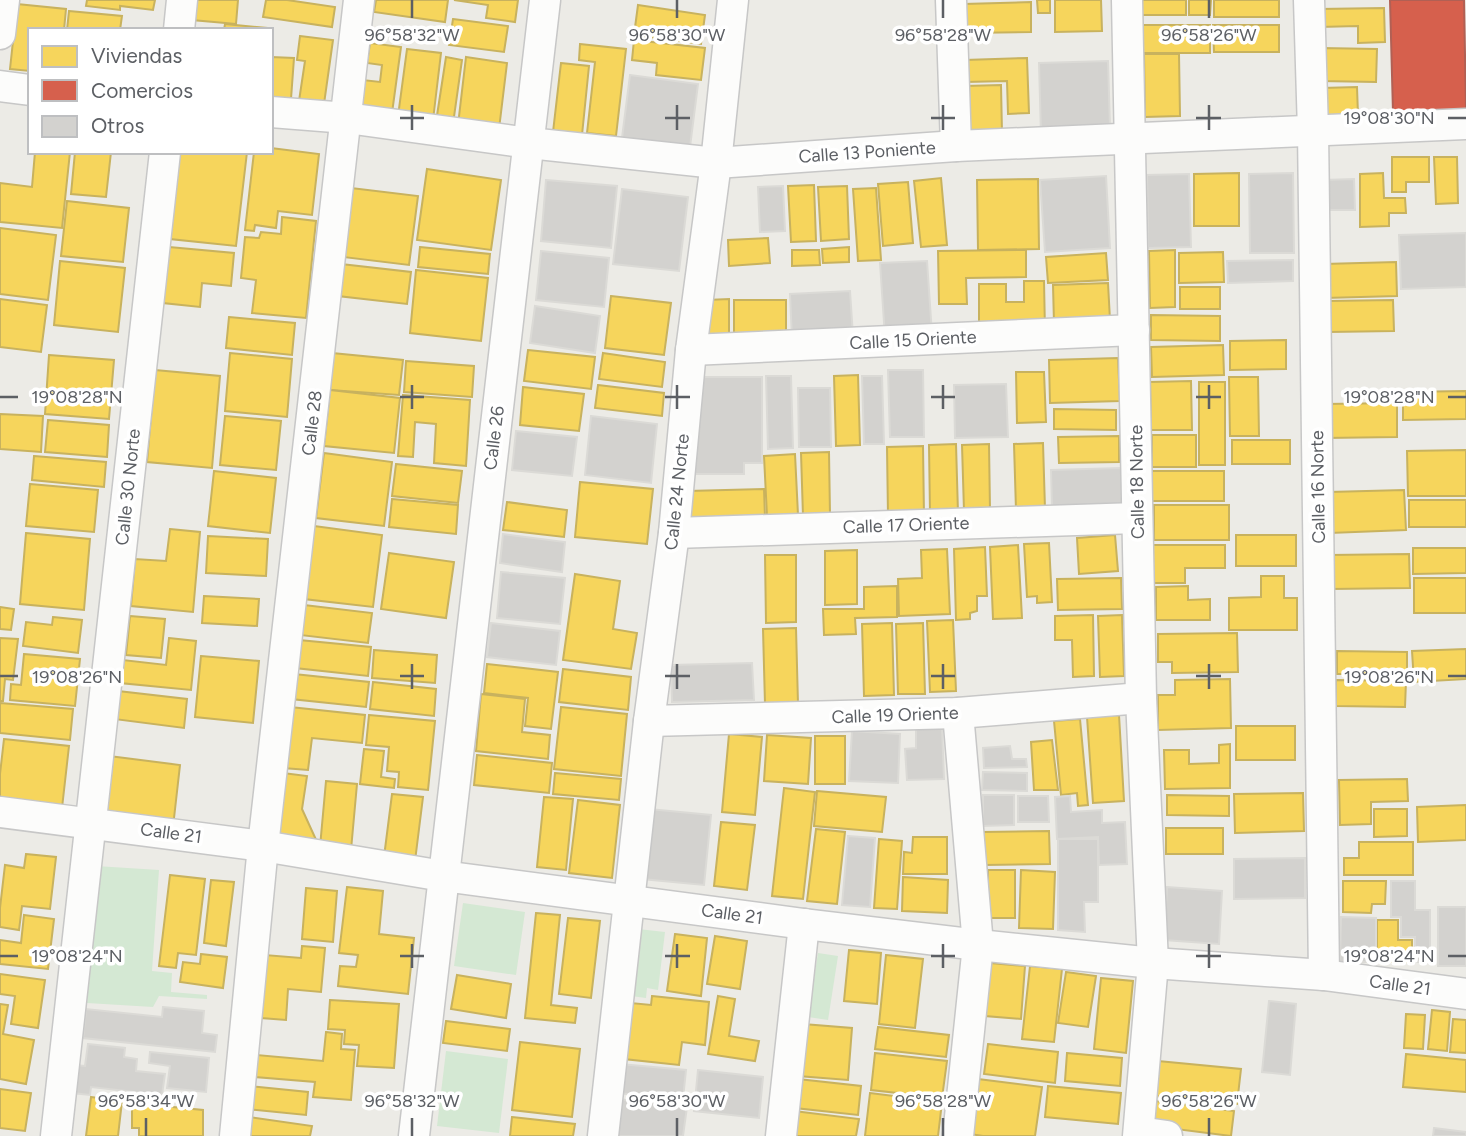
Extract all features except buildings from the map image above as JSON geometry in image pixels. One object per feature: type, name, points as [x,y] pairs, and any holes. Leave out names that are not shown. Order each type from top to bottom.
[{"type":"street","points":[[0,34],[4,0]]},
{"type":"street","points":[[178,28],[182,0]]},
{"type":"street","name":"Calle 28","points":[[235,1136],[263,846],[359,0]]},
{"type":"street","name":"Calle 26","points":[[414,1136],[545,0]]},
{"type":"street","name":"Calle 24 Norte","points":[[603,1136],[733,0]]},
{"type":"street","points":[[951,0],[956,146]]},
{"type":"street","name":"Calle 18 Norte","points":[[1127,0],[1141,698],[1153,963],[1148,1135]]},
{"type":"street","name":"Calle 16 Norte","points":[[1309,0],[1324,975]]},
{"type":"street","points":[[0,86],[28,90]]},
{"type":"street","name":"Calle 13 Poniente","points":[[273,112],[346,118],[529,143],[716,163],[956,146],[1466,124]]},
{"type":"street","name":"Calle 30 Norte","points":[[56,1136],[165,154]]},
{"type":"street","name":"Calle 15 Oriente","points":[[691,350],[1134,330]]},
{"type":"street","name":"Calle 17 Oriente","points":[[674,533],[1137,518]]},
{"type":"street","name":"Calle 19 Oriente","points":[[649,721],[957,713],[1141,698]]},
{"type":"street","points":[[957,713],[978,945],[958,1136]]},
{"type":"street","name":"Calle 21","points":[[0,812],[263,846],[443,876],[804,924],[1153,963],[1324,975],[1466,994]]},
{"type":"street","points":[[780,1136],[804,924]]},
{"type":"green space","points":[[96,866],[159,870],[152,971],[172,973],[171,992],[207,995],[207,999],[159,996],[153,1007],[87,1003]]},
{"type":"green space","points":[[463,903],[525,912],[516,975],[454,966]]},
{"type":"green space","points":[[638,929],[665,932],[658,990],[647,988],[646,998],[631,996]]},
{"type":"green space","points":[[818,953],[838,956],[828,1020],[808,1017]]},
{"type":"green space","points":[[446,1051],[508,1059],[499,1133],[437,1126]]}]
